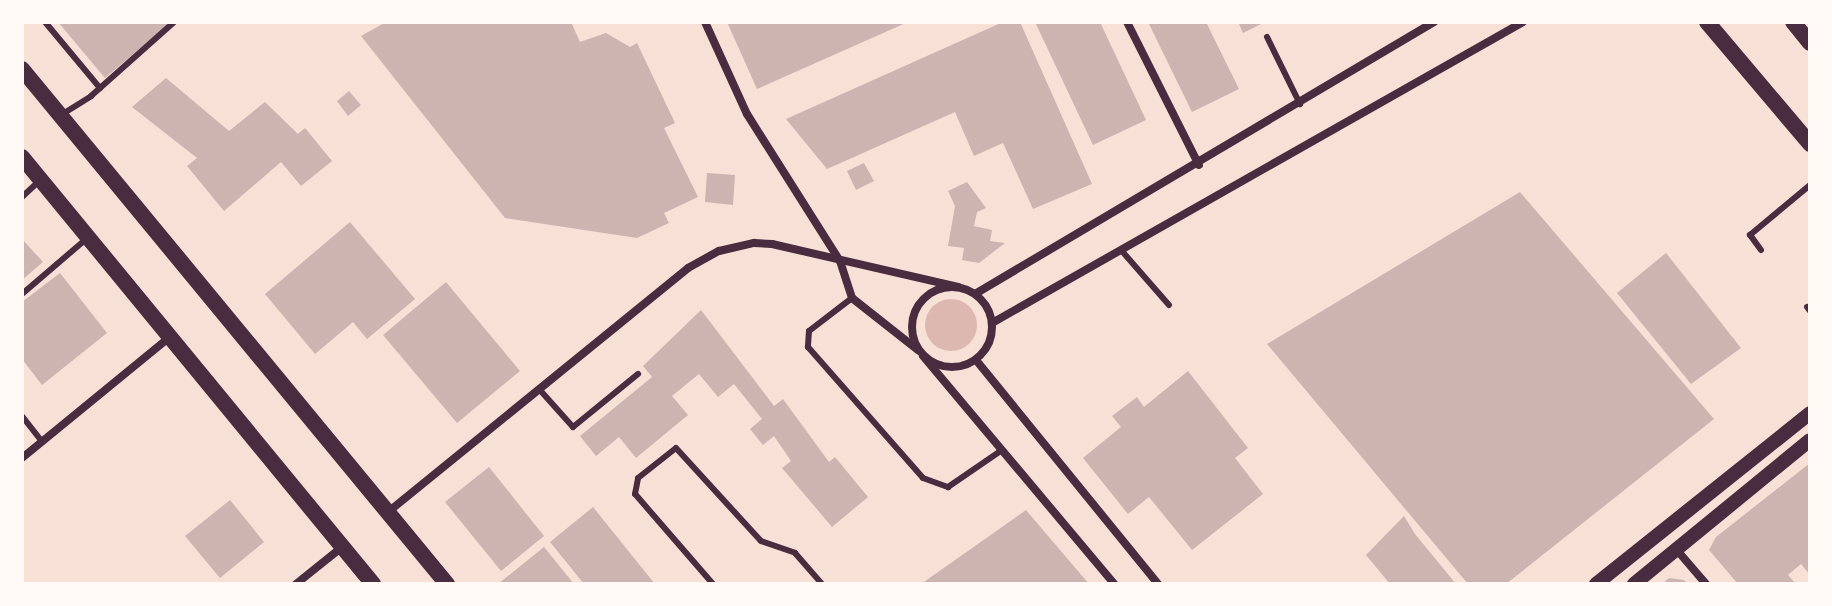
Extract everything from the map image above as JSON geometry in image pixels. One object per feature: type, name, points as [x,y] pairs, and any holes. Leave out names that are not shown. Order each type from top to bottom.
[{"type":"main road","points":[[1707,22],[1810,144]]},
{"type":"main road","points":[[1793,22],[1810,43]]},
{"type":"main road","points":[[22,69],[447,584]]},
{"type":"main road","points":[[22,157],[373,584]]},
{"type":"street","points":[[388,512],[688,268],[719,251],[754,243],[840,261],[958,287],[975,294],[992,323],[989,343],[976,360],[944,367],[921,353],[852,298],[840,261],[747,114],[705,22]]},
{"type":"street","points":[[1127,22],[1199,165]]},
{"type":"street","points":[[975,294],[1199,165],[1434,22]]},
{"type":"street","points":[[992,323],[1523,22]]},
{"type":"street","points":[[958,287],[945,287],[921,300],[912,325],[921,353],[1114,584]]},
{"type":"street","points":[[22,458],[170,337]]},
{"type":"street","points":[[976,360],[1158,584]]},
{"type":"street","points":[[1596,584],[1810,413]]},
{"type":"street","points":[[1634,584],[1810,440]]},
{"type":"street","points":[[296,584],[342,547]]},
{"type":"street","points":[[1676,549],[1706,584]]},
{"type":"lane","points":[[45,22],[100,88]]},
{"type":"lane","points":[[61,115],[100,88],[174,22]]},
{"type":"lane","points":[[1267,37],[1300,104]]},
{"type":"lane","points":[[22,197],[40,179]]},
{"type":"lane","points":[[1761,250],[1750,235],[1810,185]]},
{"type":"lane","points":[[22,294],[88,237]]},
{"type":"lane","points":[[1121,250],[1169,305]]},
{"type":"lane","points":[[852,298],[809,331],[808,347],[923,478],[948,487],[1002,450]]},
{"type":"lane","points":[[539,389],[573,427],[638,374]]},
{"type":"lane","points":[[22,416],[42,442]]},
{"type":"lane","points":[[713,584],[635,494],[638,478],[676,448],[761,541],[795,553],[822,584]]},
{"type":"shaded area","points":[[951,299],[970,306],[977,325],[970,344],[951,351],[932,344],[925,325],[932,306]]},
{"type":"building","points":[[58,22],[171,22],[105,78]]},
{"type":"building","points":[[386,22],[571,22],[580,42],[606,33],[630,47],[637,43],[675,123],[664,128],[698,197],[664,213],[669,223],[637,238],[505,218],[361,36]]},
{"type":"building","points":[[727,22],[908,22],[757,89]]},
{"type":"building","points":[[1003,22],[1020,22],[1092,184],[1033,209],[1003,143],[974,156],[955,112],[827,169],[786,119]]},
{"type":"building","points":[[1035,22],[1100,22],[1146,120],[1093,145]]},
{"type":"building","points":[[1148,22],[1206,22],[1239,89],[1192,112]]},
{"type":"building","points":[[1238,22],[1265,22],[1243,33]]},
{"type":"building","points":[[166,78],[229,131],[265,102],[298,134],[305,128],[332,161],[301,186],[281,162],[224,211],[187,166],[197,158],[132,107]]},
{"type":"building","points":[[349,91],[361,105],[348,116],[337,101]]},
{"type":"building","points":[[864,163],[874,181],[856,190],[847,171]]},
{"type":"building","points":[[707,173],[735,175],[733,205],[705,202]]},
{"type":"building","points":[[967,182],[986,208],[977,212],[974,226],[992,230],[990,241],[1005,243],[979,263],[962,260],[964,248],[948,246],[955,206],[948,191]]},
{"type":"building","points":[[1520,192],[1714,419],[1506,584],[1468,584],[1267,344]]},
{"type":"building","points":[[350,222],[415,299],[367,339],[353,322],[315,354],[265,294]]},
{"type":"building","points":[[22,239],[43,262],[22,280]]},
{"type":"building","points":[[1666,253],[1741,348],[1691,384],[1617,293]]},
{"type":"building","points":[[60,273],[107,333],[42,385],[22,359],[22,302]]},
{"type":"building","points":[[446,282],[520,371],[457,423],[383,335]]},
{"type":"building","points":[[701,310],[774,406],[783,399],[829,462],[835,457],[868,497],[832,527],[782,468],[791,461],[774,436],[763,445],[750,429],[762,419],[734,384],[718,397],[699,374],[672,396],[688,415],[636,458],[619,437],[596,456],[580,436],[652,377],[643,366]]},
{"type":"building","points":[[1188,371],[1248,448],[1235,458],[1263,494],[1192,550],[1149,497],[1128,514],[1083,458],[1121,427],[1112,416],[1137,397],[1144,407]]},
{"type":"building","points":[[1810,463],[1810,575],[1801,564],[1788,575],[1796,584],[1738,584],[1709,550],[1716,537]]},
{"type":"building","points":[[489,467],[544,536],[501,571],[445,502]]},
{"type":"building","points":[[230,500],[264,542],[220,578],[185,536]]},
{"type":"building","points":[[593,507],[655,584],[584,584],[550,542]]},
{"type":"building","points":[[1026,510],[1089,584],[921,584]]},
{"type":"building","points":[[1404,516],[1456,584],[1390,584],[1366,555]]},
{"type":"building","points":[[544,547],[574,584],[498,584]]},
{"type":"building","points":[[1669,578],[1684,580],[1688,584],[1662,584]]}]
